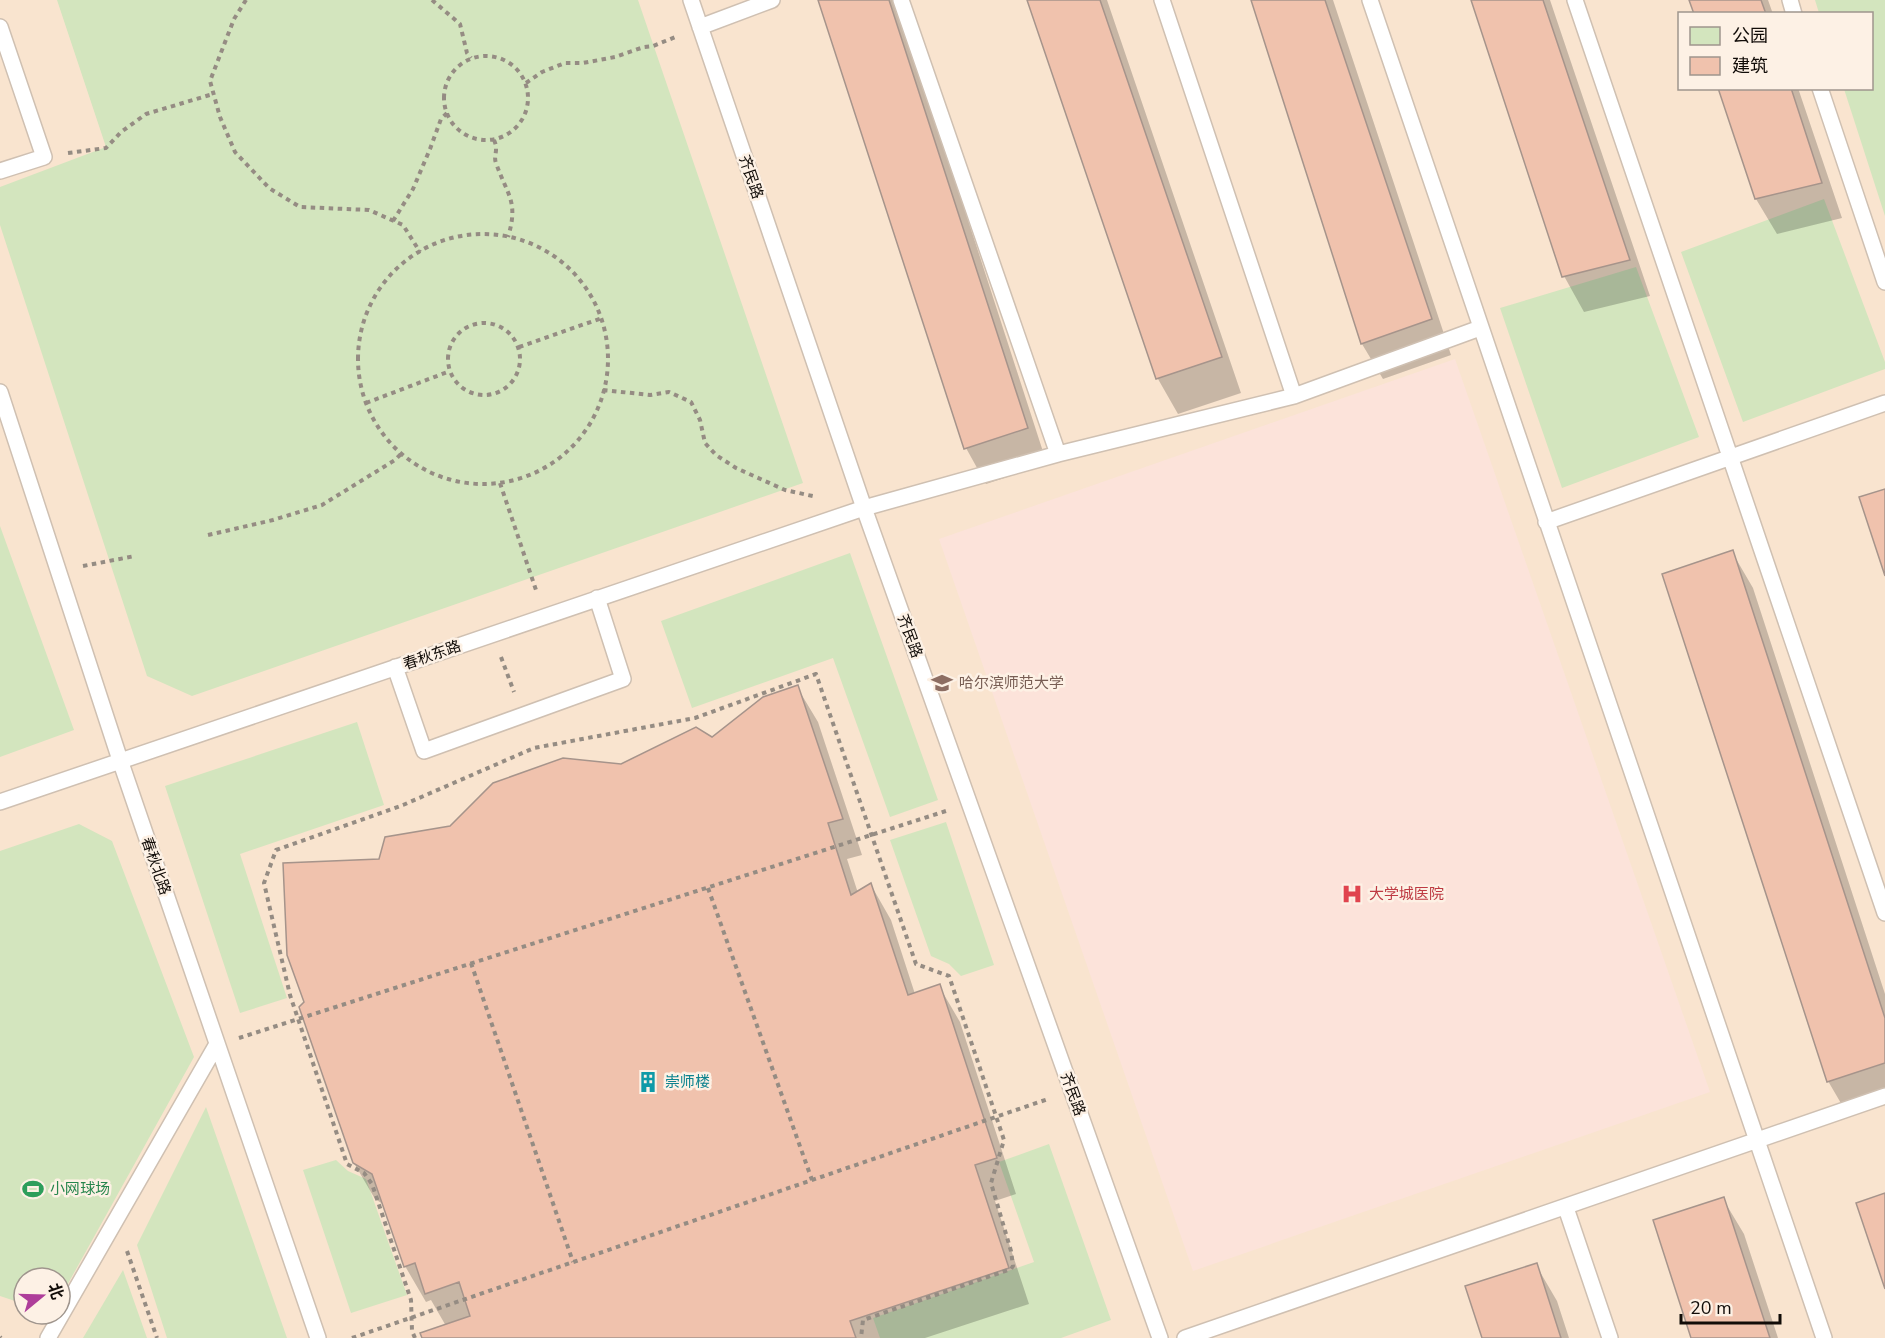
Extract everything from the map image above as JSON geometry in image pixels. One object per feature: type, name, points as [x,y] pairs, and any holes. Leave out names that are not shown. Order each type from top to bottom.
[{"type":"lane","name":"齐民路","points":[[691,0],[864,508],[1160,1338]]},
{"type":"lane","points":[[700,27],[772,0]]},
{"type":"lane","points":[[901,0],[1058,454]]},
{"type":"lane","points":[[1162,0],[1294,396]]},
{"type":"lane","points":[[1370,0],[1824,1338]]},
{"type":"lane","points":[[1575,0],[1885,913]]},
{"type":"lane","points":[[0,27],[44,157],[0,171]]},
{"type":"lane","points":[[1821,90],[1885,282]]},
{"type":"lane","name":"春秋东路","points":[[0,802],[864,508],[1058,454],[1294,396],[1480,328]]},
{"type":"lane","name":"春秋北路","points":[[0,392],[120,760],[318,1338]]},
{"type":"lane","points":[[1546,522],[1885,403]]},
{"type":"lane","points":[[395,667],[424,751],[623,679],[597,598]]},
{"type":"lane","points":[[48,1338],[217,1044]]},
{"type":"lane","points":[[1185,1338],[1885,1096]]},
{"type":"lane","points":[[1566,1208],[1610,1338]]},
{"type":"path","points":[[246,0],[234,19],[210,81],[220,117],[236,152],[269,188],[300,207],[369,210],[403,225],[420,252]]},
{"type":"path","points":[[432,0],[460,24],[467,53],[471,58]]},
{"type":"path","points":[[526,83],[542,72],[566,63],[583,63],[615,57],[653,46],[700,27]]},
{"type":"path","points":[[498,57],[510,63],[526,83],[529,98],[526,112],[519,125],[508,135],[494,140],[479,140],[465,135],[454,126],[447,113],[444,100],[445,87],[460,64],[471,58],[498,57]]},
{"type":"path","points":[[44,157],[106,148],[121,132],[146,114],[213,94]]},
{"type":"path","points":[[393,221],[413,189],[441,119],[447,113]]},
{"type":"path","points":[[494,140],[497,148],[494,160],[508,189],[514,213],[508,237]]},
{"type":"path","points":[[479,233],[508,237],[519,238],[554,255],[583,283],[602,318],[609,361],[601,403],[579,441],[545,469],[500,483],[462,483],[421,468],[387,440],[366,403],[357,364],[363,324],[379,288],[406,260],[441,241],[479,233]]},
{"type":"path","points":[[519,347],[602,318]]},
{"type":"path","points":[[484,322],[495,324],[505,329],[519,347],[521,360],[518,372],[512,383],[502,391],[490,395],[477,395],[456,382],[450,371],[448,360],[454,338],[472,324],[484,322]]},
{"type":"path","points":[[366,403],[450,371]]},
{"type":"path","points":[[603,390],[650,394],[669,392],[691,402],[700,420],[705,443],[716,455],[736,468],[785,490],[819,498]]},
{"type":"path","points":[[208,535],[273,520],[322,505],[395,460],[402,453]]},
{"type":"path","points":[[500,483],[545,616]]},
{"type":"path","points":[[59,570],[135,556]]},
{"type":"path","points":[[415,1338],[411,1300],[372,1184],[364,1173],[347,1164],[290,995],[264,883],[276,850],[403,805],[534,748],[695,718],[816,674],[916,964],[949,976],[1004,1140],[991,1183],[1011,1251],[1013,1266],[1011,1269],[863,1320],[861,1338]]},
{"type":"path","points":[[217,1044],[969,804]]},
{"type":"path","points":[[708,888],[812,1180]]},
{"type":"path","points":[[471,963],[573,1262]]},
{"type":"path","points":[[352,1338],[1072,1091]]},
{"type":"path","points":[[116,1221],[157,1338]]},
{"type":"shaded area","name":"哈尔滨师范大学","points":[[0,0],[1885,0],[1885,1338],[0,1338]]},
{"type":"shaded area","name":"大学城医院","points":[[1455,359],[1710,1092],[1193,1271],[939,539]]},
{"type":"green space","points":[[57,0],[638,0],[803,483],[192,696],[147,676],[0,225],[0,187],[106,147]]},
{"type":"green space","points":[[1815,0],[1885,0],[1885,216],[1844,90],[1873,90],[1873,12],[1819,12]]},
{"type":"green space","points":[[1824,199],[1885,362],[1885,369],[1743,422],[1681,252]]},
{"type":"green space","points":[[1636,267],[1699,437],[1562,488],[1500,308]]},
{"type":"green space","points":[[0,526],[74,730],[0,757]]},
{"type":"green space","points":[[850,553],[938,800],[890,817],[833,658],[692,708],[661,621]]},
{"type":"green space","points":[[357,722],[384,805],[240,854],[287,998],[240,1013],[165,786]]},
{"type":"green space","points":[[946,822],[994,965],[961,976],[949,964],[931,956],[890,840]]},
{"type":"green space","points":[[79,824],[112,841],[194,1057],[72,1276],[72,1266],[12,1266],[12,1300],[0,1296],[0,851]]},
{"type":"green space","points":[[206,1107],[287,1338],[167,1338],[137,1245]]},
{"type":"green space","points":[[1049,1144],[1111,1320],[1061,1338],[880,1338],[873,1318],[1034,1262],[999,1162]]},
{"type":"green space","points":[[336,1160],[348,1171],[366,1179],[407,1295],[351,1313],[303,1170]]},
{"type":"green space","points":[[123,1270],[147,1338],[83,1338]]},
{"type":"building","points":[[818,0],[889,0],[1028,428],[964,449]]},
{"type":"building","points":[[1027,0],[1100,0],[1222,357],[1156,379]]},
{"type":"building","points":[[1251,0],[1325,0],[1432,319],[1361,344]]},
{"type":"building","points":[[1471,0],[1543,0],[1630,260],[1562,277]]},
{"type":"building","points":[[1689,0],[1761,0],[1765,12],[1693,12]]},
{"type":"building","points":[[1719,90],[1792,90],[1822,183],[1755,199]]},
{"type":"building","points":[[1885,489],[1885,576],[1859,497]]},
{"type":"building","points":[[1733,550],[1885,1018],[1885,1063],[1827,1082],[1662,574]]},
{"type":"building","name":"崇师楼","points":[[798,685],[843,819],[828,823],[851,895],[871,883],[908,995],[940,984],[997,1158],[975,1165],[1009,1268],[850,1321],[856,1338],[422,1338],[420,1333],[470,1316],[459,1282],[425,1294],[415,1263],[404,1267],[372,1174],[353,1163],[299,1007],[304,1002],[287,955],[283,863],[379,859],[385,837],[450,826],[493,783],[563,758],[621,764],[696,727],[712,737],[763,697]]},
{"type":"building","points":[[1885,1193],[1885,1289],[1856,1203]]},
{"type":"building","points":[[1724,1197],[1770,1338],[1691,1338],[1653,1220]]},
{"type":"building","points":[[1537,1263],[1561,1338],[1482,1338],[1465,1286]]},
{"type":"place","name":"哈尔滨师范大学","points":[[942,683]]},
{"type":"place","name":"大学城医院","points":[[1352,894]]},
{"type":"place","name":"崇师楼","points":[[648,1082]]},
{"type":"place","name":"小网球场","points":[[33,1189]]}]
